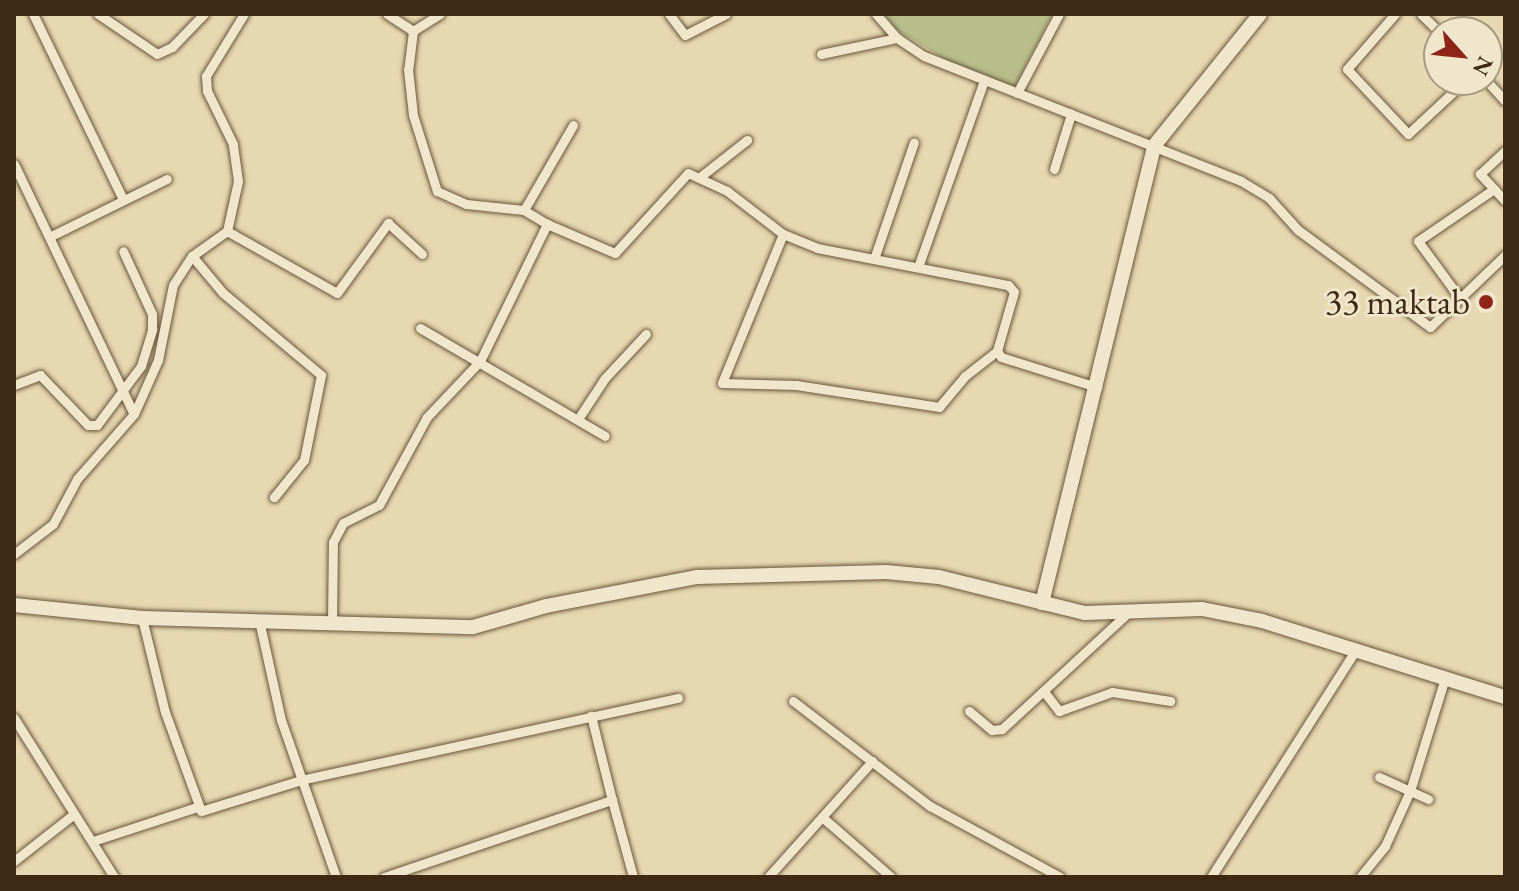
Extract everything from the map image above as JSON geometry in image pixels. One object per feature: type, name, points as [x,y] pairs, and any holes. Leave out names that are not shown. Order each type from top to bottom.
[{"type":"street","points":[[33,14],[123,199]]},
{"type":"street","points":[[98,14],[157,54],[172,47],[204,14]]},
{"type":"street","points":[[14,554],[53,524],[77,479],[134,414],[158,360],[173,285],[192,256],[227,231],[238,181],[233,144],[207,91],[206,76],[244,14]]},
{"type":"street","points":[[387,14],[413,31]]},
{"type":"street","points":[[413,31],[440,14]]},
{"type":"street","points":[[669,14],[685,35],[726,14]]},
{"type":"street","points":[[876,14],[897,38],[924,56],[1154,146],[1269,198],[1298,230],[1430,327],[1505,255]]},
{"type":"street","points":[[1017,93],[1059,14]]},
{"type":"street","points":[[1042,603],[1097,387],[1121,266],[1154,146],[1260,14]]},
{"type":"street","points":[[1395,14],[1347,69],[1408,134],[1449,96]]},
{"type":"street","points":[[413,31],[408,69],[413,115],[437,191],[474,206],[524,210],[547,224],[615,253],[682,176],[700,177],[783,234],[835,253],[875,256],[1013,289],[997,351],[965,376],[939,407],[796,385],[722,383],[783,234]]},
{"type":"street","points":[[821,54],[897,38]]},
{"type":"street","points":[[918,267],[984,81]]},
{"type":"street","points":[[1054,169],[1071,114]]},
{"type":"street","points":[[524,210],[573,125]]},
{"type":"street","points":[[700,177],[747,140]]},
{"type":"street","points":[[875,256],[914,142]]},
{"type":"street","points":[[1505,151],[1480,174],[1505,201]]},
{"type":"street","points":[[14,164],[134,414]]},
{"type":"street","points":[[51,236],[167,179]]},
{"type":"street","points":[[1459,297],[1418,241],[1494,189]]},
{"type":"street","points":[[227,231],[337,293],[388,223],[422,254]]},
{"type":"street","points":[[332,622],[333,542],[343,523],[379,505],[427,417],[480,361],[547,224]]},
{"type":"street","points":[[14,385],[40,375],[94,427],[141,366],[152,314],[123,251]]},
{"type":"street","points":[[192,256],[223,293],[321,375],[304,460],[274,497]]},
{"type":"street","points":[[420,328],[605,436]]},
{"type":"street","points":[[578,419],[605,378],[646,334]]},
{"type":"street","points":[[997,351],[1006,360],[1097,387]]},
{"type":"street","points":[[14,605],[142,618],[473,627],[546,606],[697,577],[854,572],[939,577],[1085,613],[1202,609],[1505,697]]},
{"type":"street","points":[[969,711],[996,731],[1045,693],[1129,612]]},
{"type":"street","points":[[142,618],[197,807]]},
{"type":"street","points":[[259,620],[281,720],[336,877]]},
{"type":"street","points":[[1211,877],[1355,651]]},
{"type":"street","points":[[1360,877],[1385,846],[1410,791],[1445,678]]},
{"type":"street","points":[[1045,693],[1059,711],[1112,692],[1170,701]]},
{"type":"street","points":[[93,841],[197,807],[209,810],[301,780],[678,698]]},
{"type":"street","points":[[793,701],[930,806],[1060,877]]},
{"type":"street","points":[[591,716],[633,877]]},
{"type":"street","points":[[15,723],[114,877]]},
{"type":"street","points":[[768,877],[872,761]]},
{"type":"street","points":[[1379,777],[1428,799]]},
{"type":"street","points":[[384,877],[612,800]]},
{"type":"street","points":[[14,861],[74,814]]},
{"type":"street","points":[[822,817],[891,877]]},
{"type":"green space","points":[[885,14],[1052,14],[1014,88],[948,61],[895,29]]},
{"type":"place","name":"33 maktab","points":[[1486,302]]}]
